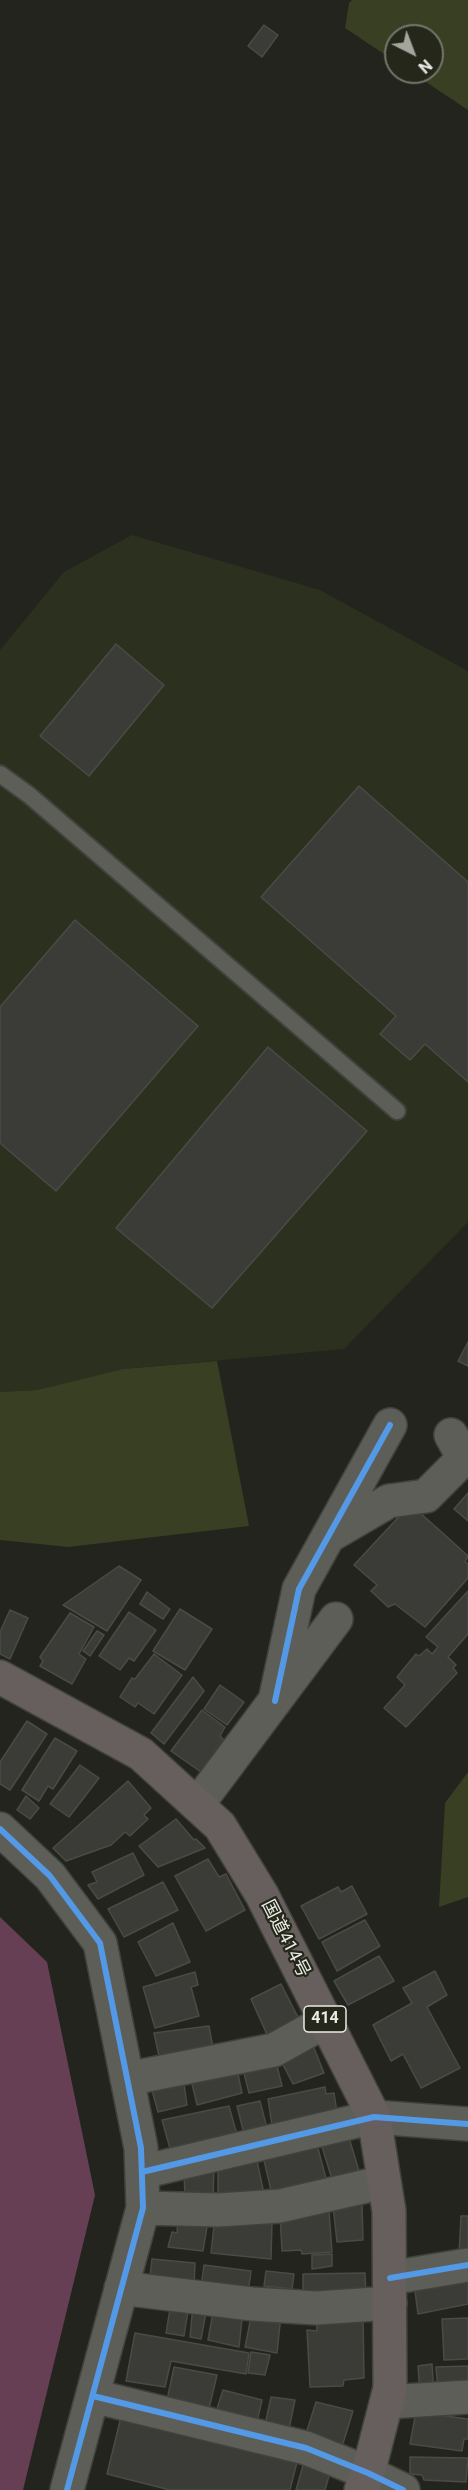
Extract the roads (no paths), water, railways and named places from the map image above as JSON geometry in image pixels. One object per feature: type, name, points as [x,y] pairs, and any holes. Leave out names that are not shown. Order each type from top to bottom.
[{"type":"highway","name":"国道414号","points":[[0,1677],[141,1754],[220,1826],[262,1895],[374,2117],[389,2211],[390,2388],[365,2482]]},
{"type":"street","points":[[274,1701],[299,1589],[390,1425]]},
{"type":"street","points":[[328,1537],[389,1501],[426,1496],[460,1462],[461,1453],[451,1435]]},
{"type":"street","points":[[197,1805],[336,1619]]},
{"type":"street","points":[[0,1828],[50,1876],[100,1943],[141,2148],[143,2208],[67,2490]]},
{"type":"street","points":[[127,2079],[274,2050],[326,2021]]},
{"type":"street","points":[[142,2172],[374,2117],[468,2124]]},
{"type":"street","points":[[143,2208],[218,2210],[280,2206],[384,2182]]},
{"type":"street","points":[[121,2288],[252,2304],[317,2308],[390,2290],[468,2265]]},
{"type":"street","points":[[93,2396],[306,2448],[365,2482],[403,2490]]},
{"type":"street","points":[[387,2402],[468,2397]]},
{"type":"lane","points":[[0,774],[37,803],[396,1111]]}]
